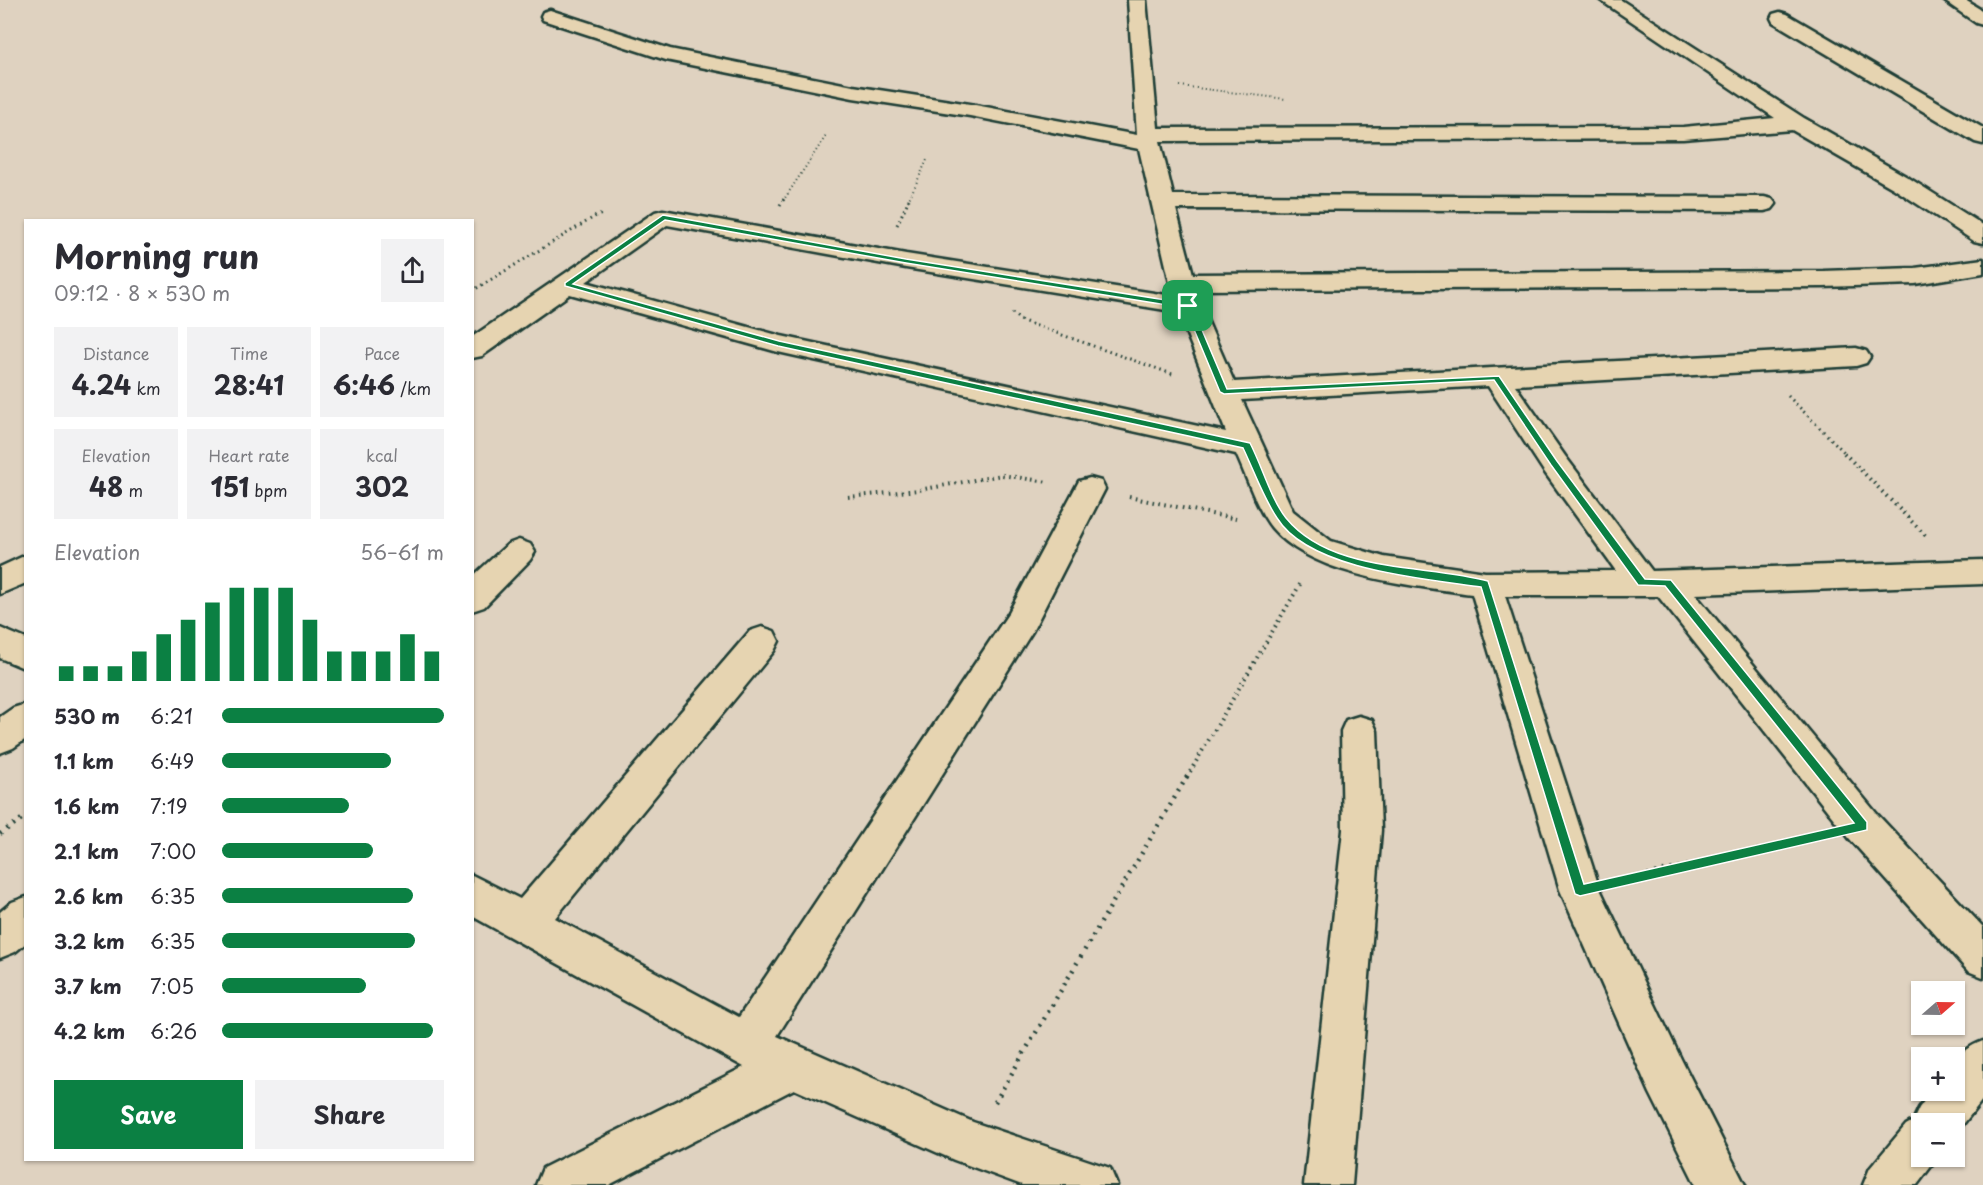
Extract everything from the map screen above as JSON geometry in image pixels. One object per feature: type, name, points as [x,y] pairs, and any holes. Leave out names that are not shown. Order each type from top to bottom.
[{"type":"street","points":[[1137,0],[1148,140],[1185,294],[1247,446],[1281,518],[1293,530],[1320,549],[1384,569],[1485,584],[1655,583],[1973,572]]},
{"type":"street","points":[[1610,0],[1796,123],[1901,183],[1983,236]]},
{"type":"street","points":[[1952,0],[1983,19]]},
{"type":"street","points":[[550,16],[666,54],[853,92],[1148,140],[1683,133],[1796,123]]},
{"type":"street","points":[[1780,18],[1983,137]]},
{"type":"street","points":[[1163,202],[1764,204]]},
{"type":"street","points":[[474,349],[663,217],[973,271],[1185,294],[1915,276],[1983,266]]},
{"type":"street","points":[[567,285],[778,344],[1247,446]]},
{"type":"street","points":[[1224,392],[1856,357]]},
{"type":"street","points":[[1496,378],[1554,463],[1863,826],[1983,957]]},
{"type":"street","points":[[746,1045],[1020,622],[1090,489]]},
{"type":"street","points":[[474,596],[519,552]]},
{"type":"street","points":[[0,582],[24,568]]},
{"type":"street","points":[[1485,584],[1580,890],[1666,1077],[1721,1185]]},
{"type":"street","points":[[525,923],[762,641]]},
{"type":"street","points":[[0,642],[24,654]]},
{"type":"street","points":[[0,737],[24,720]]},
{"type":"street","points":[[1328,1185],[1362,830],[1359,730]]},
{"type":"street","points":[[474,895],[746,1045],[970,1144],[1093,1185]]},
{"type":"street","points":[[0,938],[24,918]]},
{"type":"street","points":[[1944,1113],[1983,1063]]},
{"type":"street","points":[[560,1185],[794,1065]]},
{"type":"street","points":[[1887,1185],[1911,1155]]},
{"type":"path","points":[[1143,82],[1295,100]]},
{"type":"path","points":[[760,235],[826,136]]},
{"type":"path","points":[[882,256],[927,160]]},
{"type":"path","points":[[973,271],[1020,320],[1224,392]]},
{"type":"path","points":[[1755,364],[1973,572]]},
{"type":"path","points":[[848,497],[919,490],[1002,475],[1090,489],[1293,530]]},
{"type":"path","points":[[970,1144],[1320,549]]},
{"type":"path","points":[[0,834],[24,817]]},
{"type":"path","points":[[1580,890],[1863,826]]},
{"type":"route","points":[[663,217],[906,261],[1188,306],[1224,392],[1496,378],[1554,463],[1642,582],[1667,583],[1863,826],[1580,890],[1485,584],[1384,569],[1320,549],[1293,530],[1281,518],[1247,446],[778,344],[567,285],[663,217]]}]
